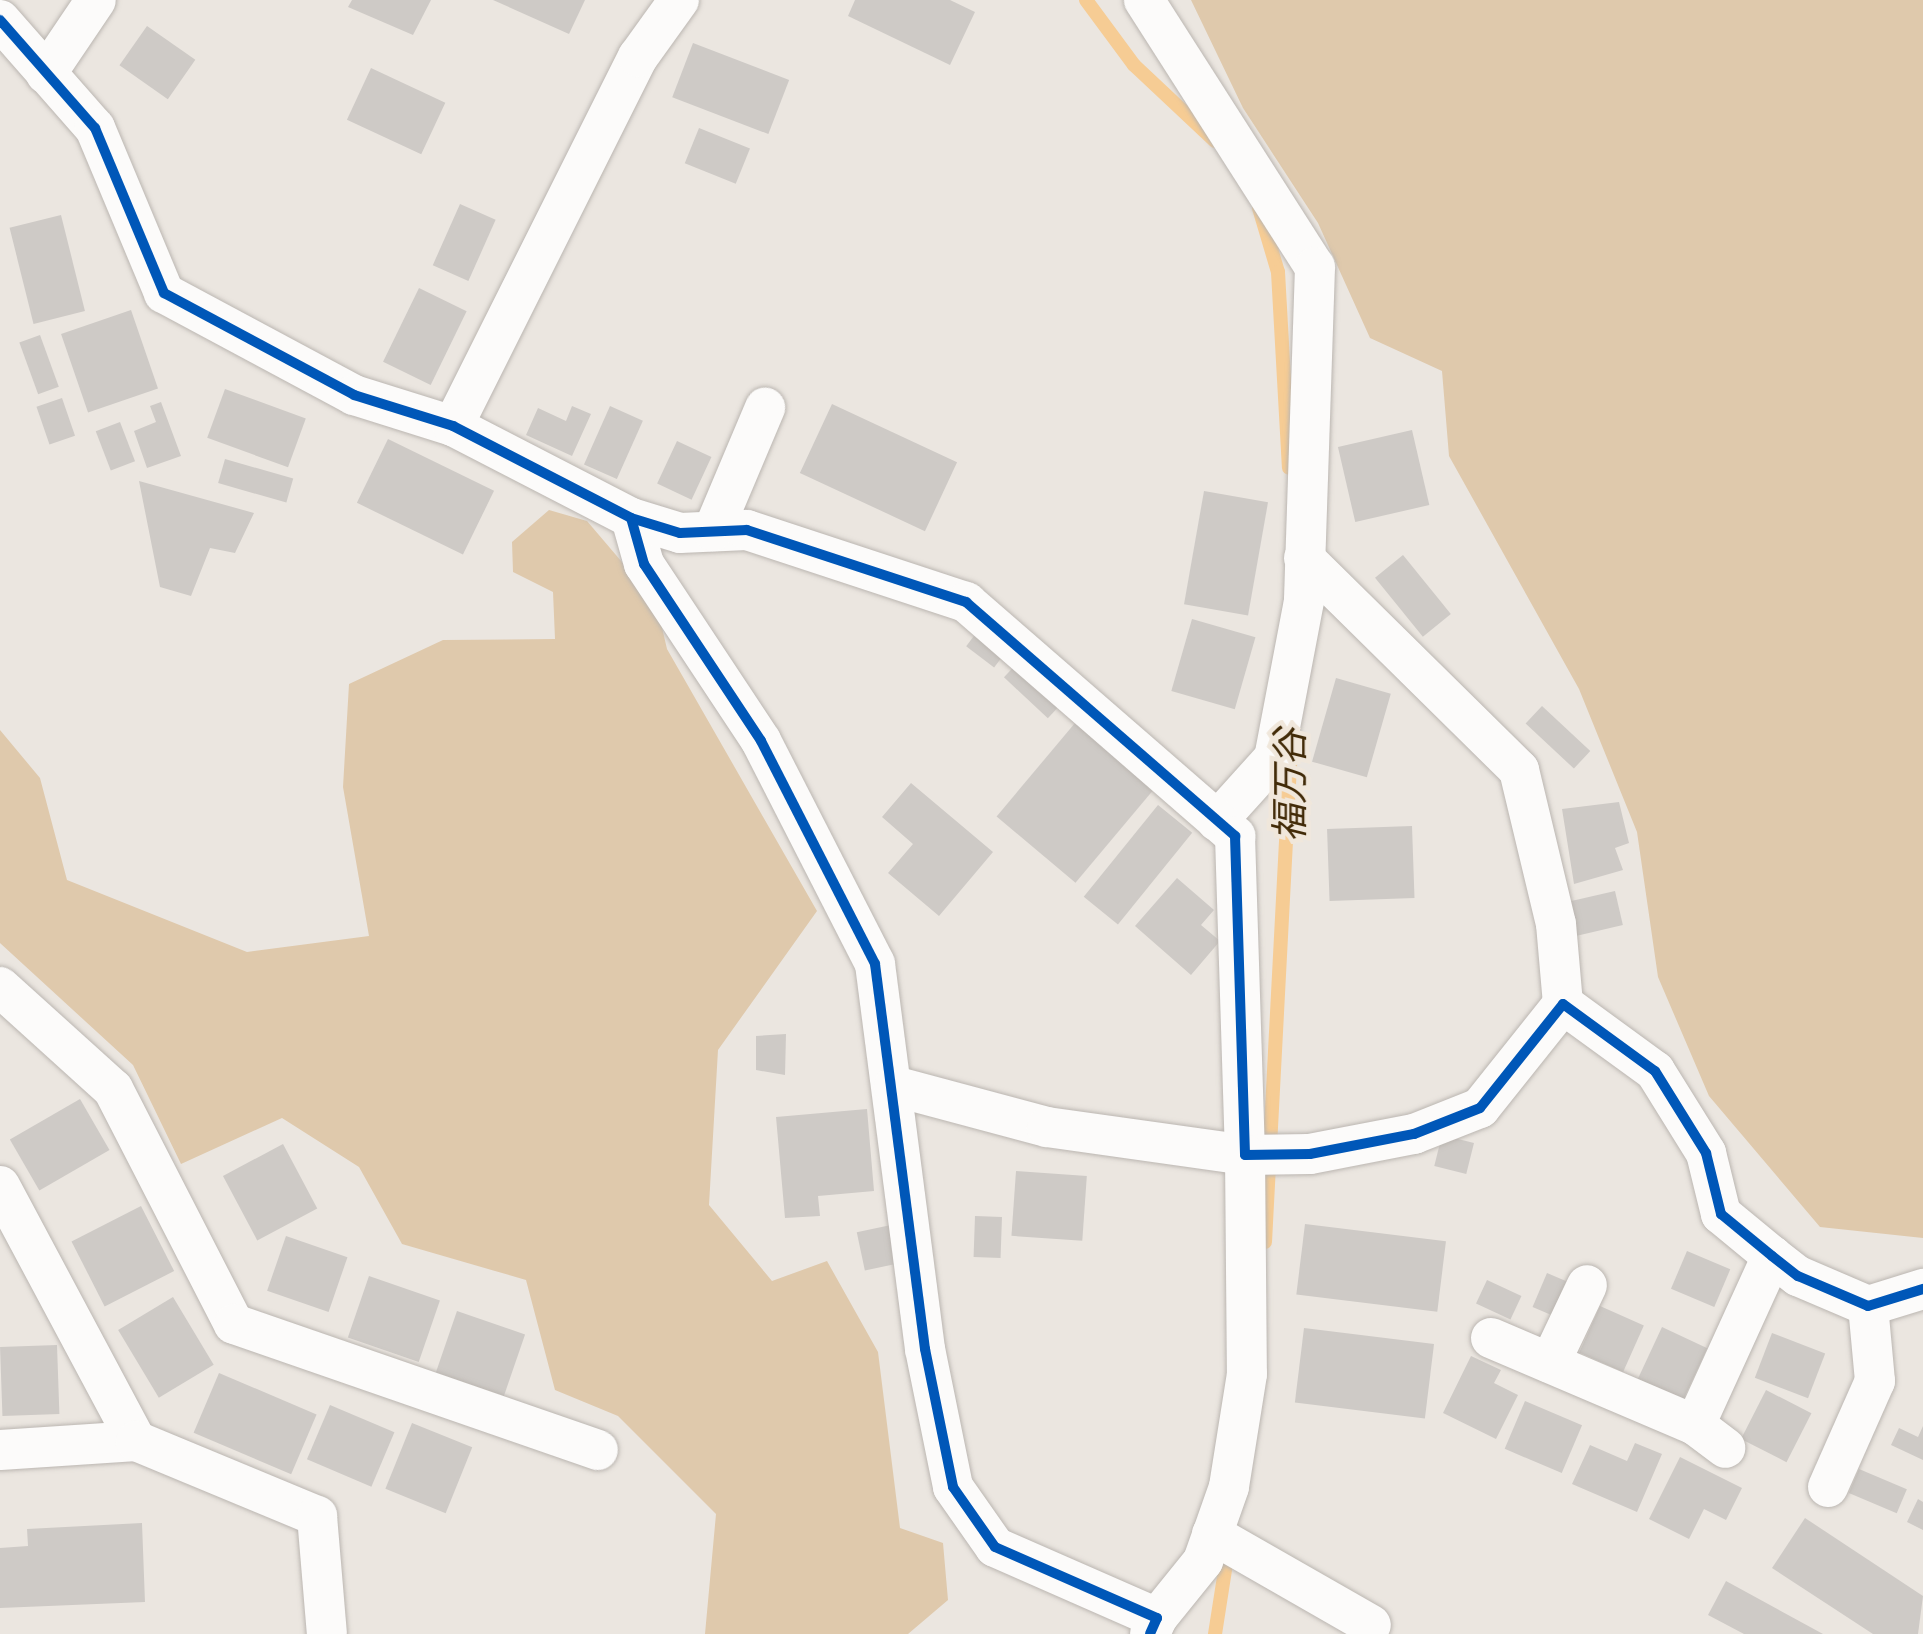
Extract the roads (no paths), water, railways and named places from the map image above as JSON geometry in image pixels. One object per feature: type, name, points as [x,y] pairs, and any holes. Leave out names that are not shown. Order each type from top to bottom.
[{"type":"street","points":[[46,74],[96,0]]},
{"type":"street","points":[[453,426],[638,58],[679,0]]},
{"type":"street","points":[[1144,0],[1315,267],[1304,600],[1274,758],[1217,821]]},
{"type":"street","points":[[0,20],[95,128],[164,293],[354,395],[453,426],[630,518],[680,533],[748,530],[966,602],[1235,836],[1247,1374],[1229,1487],[1203,1560],[1154,1626],[995,1547],[953,1488],[925,1348],[894,1086],[875,964],[761,741],[644,564],[630,518]]},
{"type":"street","points":[[713,531],[765,408]]},
{"type":"street","points":[[894,1086],[1047,1126],[1244,1155],[1310,1154],[1414,1134],[1480,1108],[1564,1004],[1556,924],[1519,770],[1304,558]]},
{"type":"street","points":[[0,986],[113,1089],[234,1324],[598,1450]]},
{"type":"street","points":[[1564,1004],[1655,1071],[1706,1153],[1721,1214],[1772,1256],[1798,1276],[1868,1306],[1923,1289]]},
{"type":"street","points":[[0,1186],[136,1441]]},
{"type":"street","points":[[1491,1338],[1710,1437],[1772,1256]]},
{"type":"street","points":[[1550,1363],[1587,1285]]},
{"type":"street","points":[[1828,1487],[1875,1381],[1868,1306]]},
{"type":"street","points":[[0,1450],[136,1441],[317,1516],[327,1634]]},
{"type":"street","points":[[1212,1534],[1371,1625]]},
{"type":"waterway","name":"福万谷","points":[[1086,0],[1134,65],[1215,141]]},
{"type":"waterway","name":"福万谷","points":[[1259,208],[1278,272],[1289,468]]},
{"type":"waterway","points":[[1265,1242],[1291,749]]},
{"type":"waterway","name":"福万谷","points":[[1215,1634],[1228,1551]]}]
